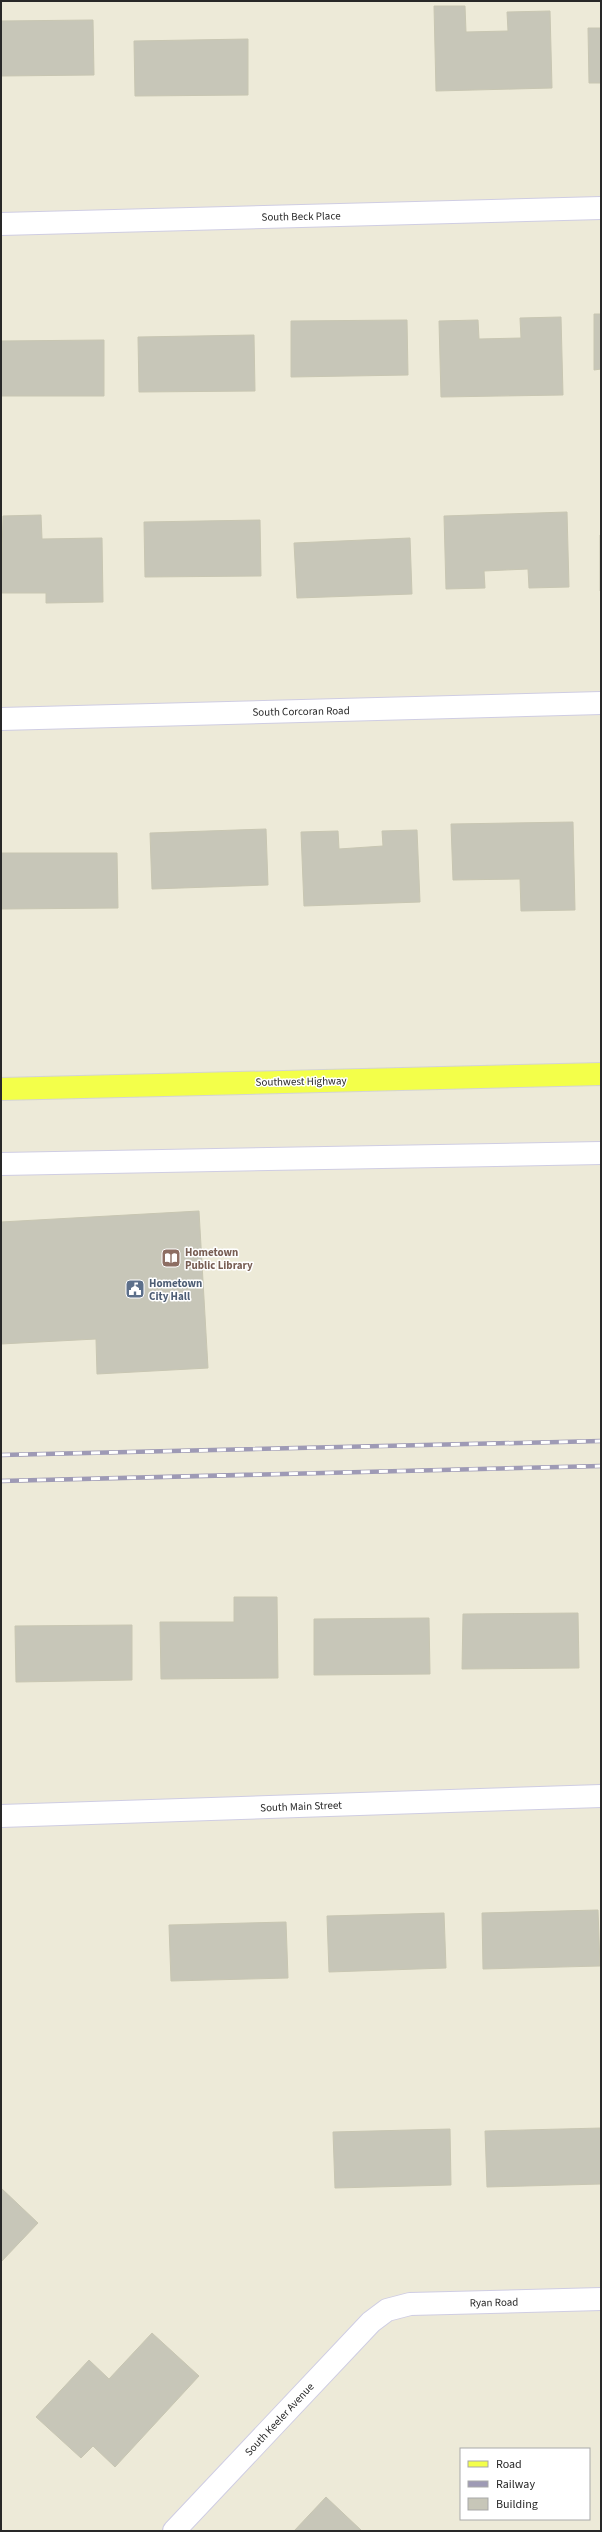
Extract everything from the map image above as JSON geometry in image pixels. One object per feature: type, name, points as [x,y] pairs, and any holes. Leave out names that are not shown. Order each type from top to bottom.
[{"type":"main road","name":"Southwest Highway","points":[[1,1089],[601,1074]]},
{"type":"street","name":"South Beck Place","points":[[1,224],[601,208]]},
{"type":"street","name":"South Corcoran Road","points":[[1,719],[601,703]]},
{"type":"street","points":[[1,1164],[601,1152]]},
{"type":"street","name":"South Main Street","points":[[1,1816],[601,1796]]},
{"type":"street","name":"Ryan Road","points":[[387,2310],[410,2304],[601,2299]]},
{"type":"street","name":"South Keeler Avenue","points":[[174,2531],[371,2322],[387,2310]]},
{"type":"building","points":[[434,6],[465,6],[466,32],[508,31],[507,12],[550,11],[552,88],[436,91]]},
{"type":"building","points":[[93,20],[94,75],[1,76],[1,21]]},
{"type":"building","points":[[588,28],[601,28],[601,83],[589,83]]},
{"type":"building","points":[[248,39],[248,95],[135,96],[134,41]]},
{"type":"building","points":[[594,314],[601,314],[601,369],[594,370]]},
{"type":"building","points":[[561,317],[563,395],[441,397],[439,321],[478,320],[479,339],[521,338],[520,318]]},
{"type":"building","points":[[407,320],[408,375],[291,377],[291,321]]},
{"type":"building","points":[[254,335],[255,391],[139,392],[138,337]]},
{"type":"building","points":[[104,340],[104,396],[1,396],[1,341]]},
{"type":"building","points":[[567,512],[569,587],[529,588],[528,569],[484,571],[485,588],[446,589],[444,516]]},
{"type":"building","points":[[41,515],[42,539],[102,538],[103,602],[46,603],[46,593],[1,593],[3,516]]},
{"type":"building","points":[[260,520],[261,576],[145,577],[144,522]]},
{"type":"building","points":[[601,535],[601,591],[600,591]]},
{"type":"building","points":[[410,538],[412,594],[297,598],[294,543]]},
{"type":"building","points":[[573,822],[575,910],[521,911],[520,879],[453,880],[451,824]]},
{"type":"building","points":[[266,829],[268,885],[152,889],[150,833]]},
{"type":"building","points":[[417,830],[420,902],[304,906],[301,832],[338,831],[339,849],[383,846],[382,831]]},
{"type":"building","points":[[1,853],[117,853],[118,908],[2,909]]},
{"type":"building","points":[[199,1211],[208,1368],[97,1374],[96,1339],[1,1344],[1,1222]]},
{"type":"building","points":[[234,1597],[277,1597],[278,1678],[161,1679],[160,1622],[234,1622]]},
{"type":"building","points":[[578,1613],[579,1668],[462,1669],[463,1614]]},
{"type":"building","points":[[429,1618],[430,1674],[314,1675],[314,1619]]},
{"type":"building","points":[[132,1625],[132,1680],[16,1682],[15,1626]]},
{"type":"building","points":[[598,1910],[600,1966],[483,1969],[482,1913]]},
{"type":"building","points":[[444,1913],[446,1968],[329,1972],[327,1916]]},
{"type":"building","points":[[286,1922],[288,1978],[171,1981],[169,1925]]},
{"type":"building","points":[[601,2128],[601,2184],[487,2187],[485,2131]]},
{"type":"building","points":[[450,2129],[451,2185],[335,2188],[333,2132]]},
{"type":"building","points":[[1,2188],[38,2223],[1,2262]]},
{"type":"building","points":[[152,2333],[199,2376],[115,2467],[93,2446],[81,2458],[36,2417],[89,2360],[109,2379]]},
{"type":"building","points":[[326,2497],[362,2531],[294,2531]]},
{"type":"railway","points":[[1,1455],[601,1441]]},
{"type":"railway","points":[[1,1481],[601,1466]]},
{"type":"place","name":"Hometown Public Library","points":[[171,1258]]},
{"type":"place","name":"Hometown City Hall","points":[[135,1289]]}]
